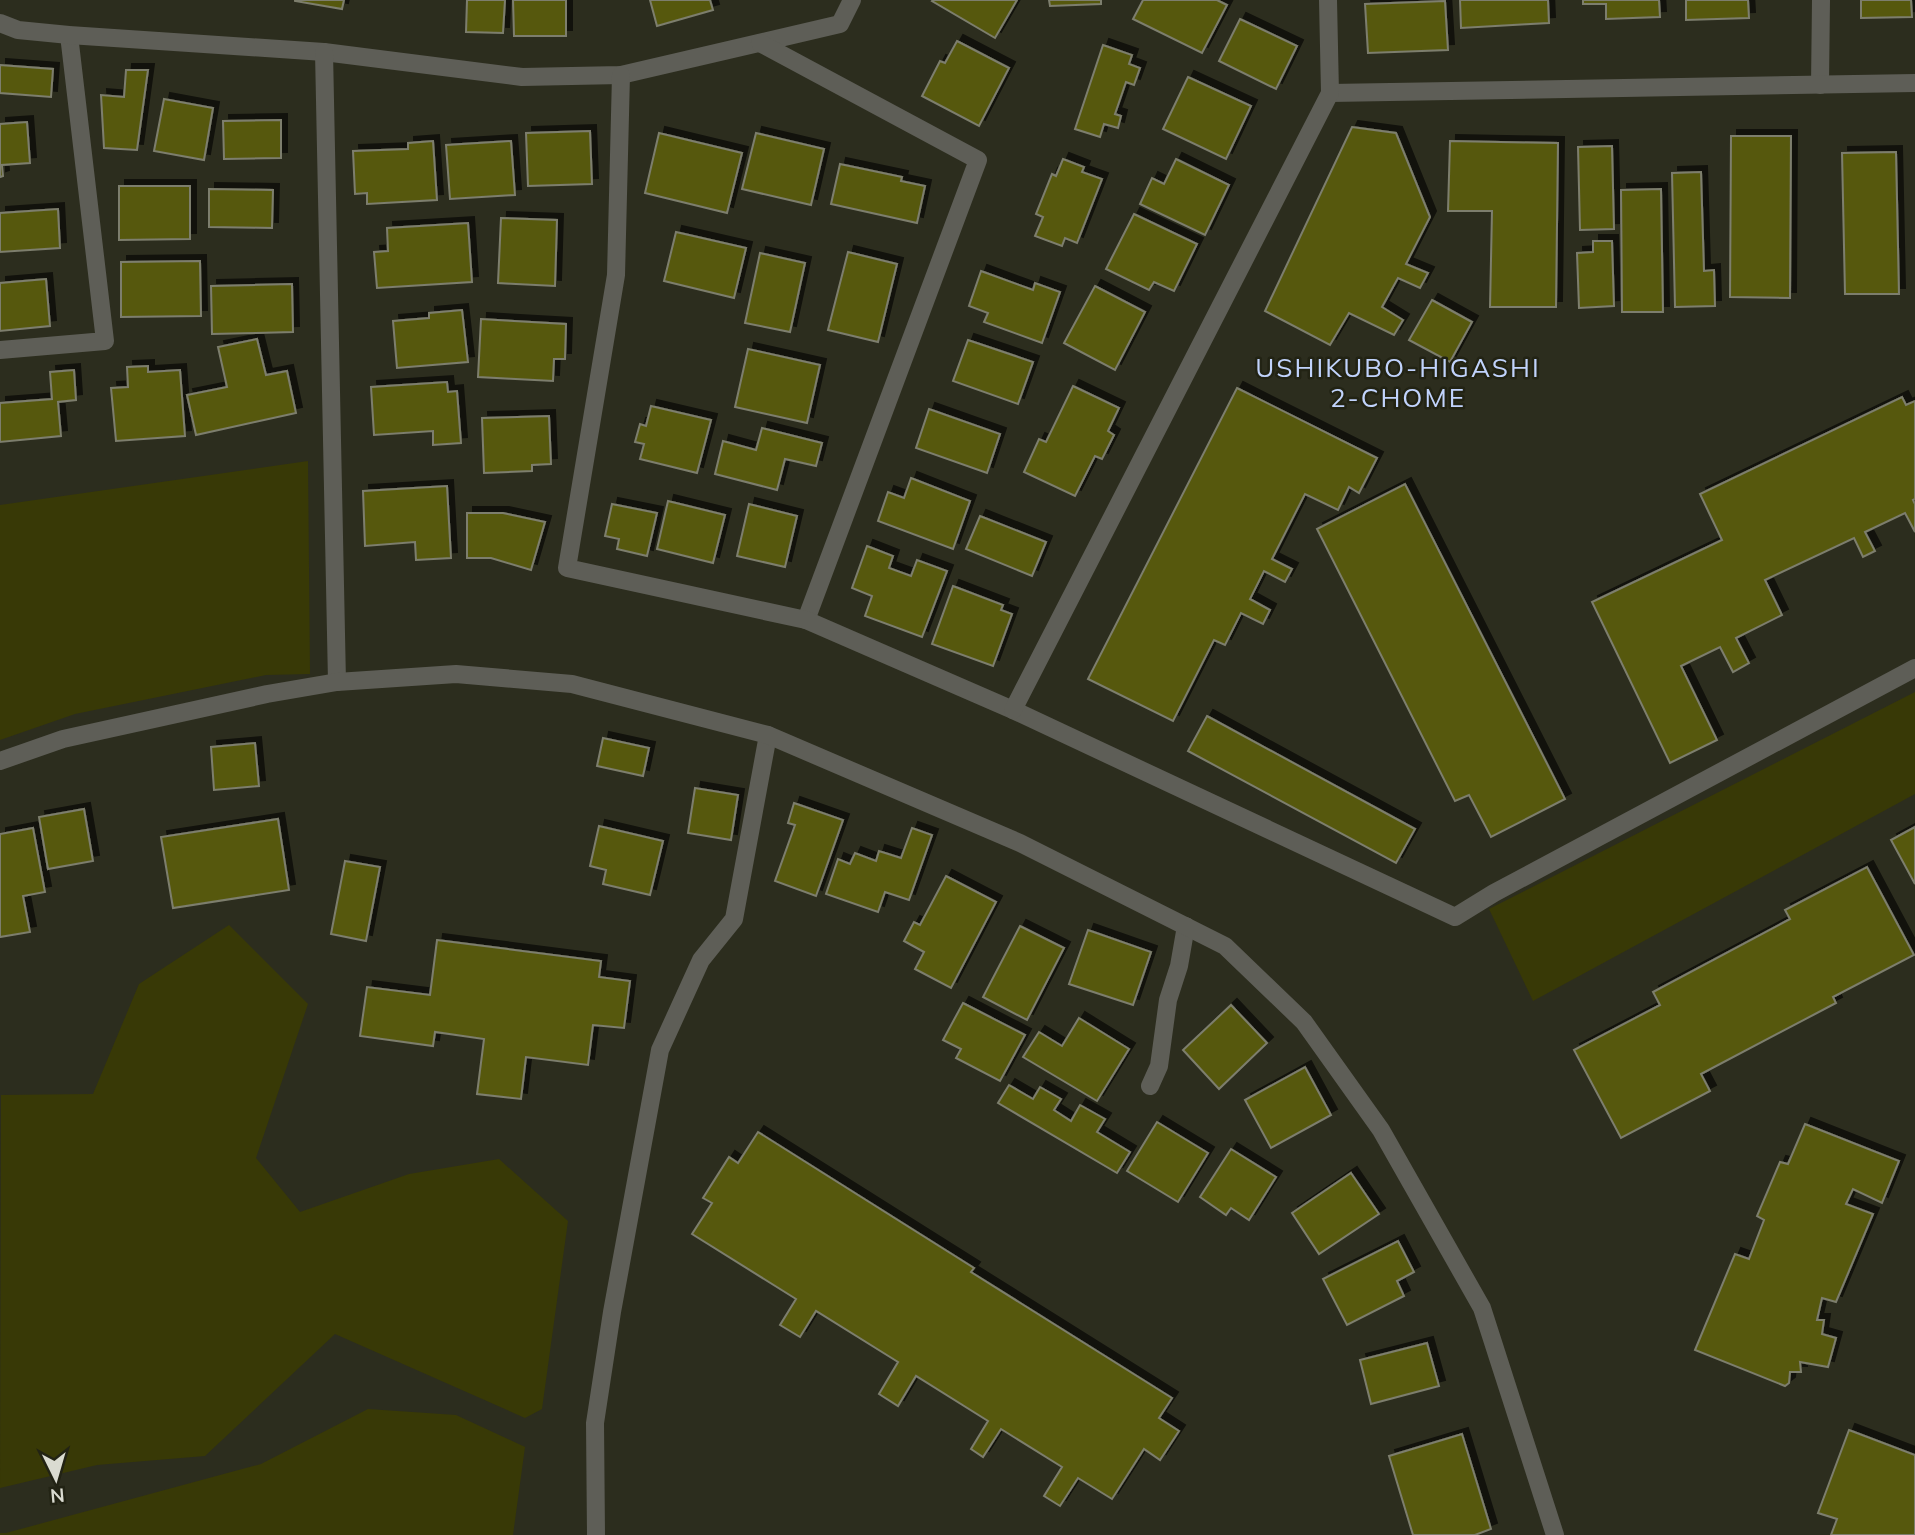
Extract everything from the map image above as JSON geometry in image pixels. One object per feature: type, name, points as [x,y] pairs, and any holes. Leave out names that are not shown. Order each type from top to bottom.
[{"type":"street","points":[[0,23],[18,30],[324,51],[522,77],[621,75],[840,24],[852,0]]},
{"type":"street","points":[[1013,710],[1330,93],[1328,0]]},
{"type":"street","points":[[1820,85],[1821,0]]},
{"type":"street","points":[[0,350],[105,341],[69,34]]},
{"type":"street","points":[[760,43],[978,160],[806,620]]},
{"type":"street","points":[[324,51],[337,682]]},
{"type":"street","points":[[621,75],[616,275],[567,568],[806,620],[1013,710],[1455,917],[1494,893],[1915,668]]},
{"type":"street","points":[[1330,93],[1915,83]]},
{"type":"street","points":[[0,761],[64,739],[254,697],[337,682],[456,674],[572,684],[768,735],[1020,843],[1225,946],[1304,1022],[1381,1130],[1482,1308],[1555,1535]]},
{"type":"street","points":[[596,1535],[594,1423],[660,1050],[701,960],[734,919],[768,735]]},
{"type":"street","points":[[1150,1086],[1159,1066],[1168,1000],[1179,966],[1185,926]]},
{"type":"shaded area","points":[[308,461],[310,674],[266,675],[75,714],[0,740],[0,505]]},
{"type":"shaded area","points":[[1915,692],[1915,794],[1533,1001],[1489,909]]},
{"type":"shaded area","points":[[229,925],[308,1004],[256,1158],[300,1212],[409,1174],[499,1159],[568,1221],[542,1409],[525,1418],[335,1334],[205,1456],[97,1465],[0,1488],[1,1095],[93,1094],[139,984]]},
{"type":"shaded area","points":[[368,1409],[456,1415],[525,1447],[513,1535],[0,1535],[261,1464]]},
{"type":"building","points":[[295,0],[344,0],[342,9]]},
{"type":"building","points":[[467,0],[505,0],[503,33],[466,32]]},
{"type":"building","points":[[513,0],[566,0],[566,36],[514,36]]},
{"type":"building","points":[[650,0],[710,0],[713,10],[657,26]]},
{"type":"building","points":[[933,0],[1017,0],[995,38]]},
{"type":"building","points":[[1049,0],[1101,0],[1101,4],[1050,6]]},
{"type":"building","points":[[1143,0],[1217,0],[1227,5],[1202,53],[1133,19]]},
{"type":"building","points":[[1460,0],[1548,0],[1549,23],[1461,28]]},
{"type":"building","points":[[1583,0],[1659,0],[1660,17],[1606,19],[1606,4],[1583,4]]},
{"type":"building","points":[[1686,0],[1748,0],[1749,18],[1686,20]]},
{"type":"building","points":[[1861,0],[1911,0],[1912,17],[1861,18]]},
{"type":"building","points":[[1445,1],[1448,50],[1368,53],[1365,4]]},
{"type":"building","points":[[1240,19],[1297,46],[1276,89],[1219,61]]},
{"type":"building","points":[[957,41],[1009,68],[979,126],[922,96],[940,61],[945,63]]},
{"type":"building","points":[[1103,45],[1132,55],[1129,64],[1140,68],[1134,85],[1126,82],[1115,114],[1121,116],[1118,128],[1104,124],[1100,137],[1075,129]]},
{"type":"building","points":[[0,65],[53,69],[51,97],[0,93]]},
{"type":"building","points":[[126,70],[148,70],[137,150],[104,148],[101,95],[124,97]]},
{"type":"building","points":[[1188,77],[1251,106],[1226,159],[1163,129]]},
{"type":"building","points":[[164,99],[213,108],[204,160],[154,151]]},
{"type":"building","points":[[281,120],[281,158],[224,159],[223,121]]},
{"type":"building","points":[[27,122],[30,163],[2,165],[3,176],[0,177],[0,124]]},
{"type":"building","points":[[1352,127],[1396,133],[1430,217],[1406,264],[1428,273],[1420,288],[1398,278],[1382,307],[1403,320],[1394,335],[1349,313],[1330,345],[1265,311]]},
{"type":"building","points":[[590,131],[592,184],[528,186],[526,133]]},
{"type":"building","points":[[659,133],[742,153],[727,213],[645,193]]},
{"type":"building","points":[[756,133],[824,149],[811,205],[742,189]]},
{"type":"building","points":[[1731,136],[1791,136],[1790,298],[1730,297]]},
{"type":"building","points":[[433,141],[437,200],[367,204],[367,193],[355,194],[353,151],[408,149],[408,143]]},
{"type":"building","points":[[511,141],[515,195],[450,199],[446,145]]},
{"type":"building","points":[[1450,141],[1558,143],[1556,307],[1490,307],[1492,211],[1448,211]]},
{"type":"building","points":[[1612,146],[1614,229],[1580,230],[1578,147]]},
{"type":"building","points":[[1896,152],[1899,294],[1845,294],[1842,153]]},
{"type":"building","points":[[1063,159],[1084,167],[1082,172],[1102,179],[1077,243],[1065,238],[1062,246],[1035,236],[1043,217],[1036,214],[1052,174],[1056,176]]},
{"type":"building","points":[[1176,159],[1229,185],[1205,235],[1140,204],[1152,178],[1164,184]]},
{"type":"building","points":[[840,164],[902,177],[901,181],[925,186],[917,223],[831,204]]},
{"type":"building","points":[[1701,172],[1704,271],[1714,270],[1715,306],[1675,307],[1672,173]]},
{"type":"building","points":[[119,186],[190,186],[190,239],[119,240]]},
{"type":"building","points":[[209,189],[273,190],[272,228],[209,227]]},
{"type":"building","points":[[1661,189],[1663,312],[1622,312],[1621,190]]},
{"type":"building","points":[[58,209],[60,248],[0,252],[0,213]]},
{"type":"building","points":[[1134,214],[1197,244],[1174,291],[1154,282],[1149,290],[1106,269]]},
{"type":"building","points":[[501,218],[557,220],[555,286],[498,283]]},
{"type":"building","points":[[468,223],[472,282],[377,288],[374,252],[388,251],[387,228]]},
{"type":"building","points":[[676,232],[746,248],[734,298],[664,281]]},
{"type":"building","points":[[1593,241],[1612,241],[1614,306],[1579,308],[1577,253],[1593,252]]},
{"type":"building","points":[[848,252],[897,264],[878,342],[828,330]]},
{"type":"building","points":[[760,253],[805,263],[790,332],[745,323]]},
{"type":"building","points":[[200,261],[201,316],[121,317],[121,262]]},
{"type":"building","points":[[981,271],[1033,290],[1035,283],[1060,292],[1042,343],[984,322],[988,313],[969,306]]},
{"type":"building","points":[[46,279],[50,326],[0,331],[0,283]]},
{"type":"building","points":[[292,284],[293,332],[212,334],[211,286]]},
{"type":"building","points":[[1095,286],[1145,312],[1115,370],[1064,343]]},
{"type":"building","points":[[1432,300],[1472,322],[1450,362],[1409,340]]},
{"type":"building","points":[[462,310],[468,362],[397,368],[393,321],[429,318],[429,313]]},
{"type":"building","points":[[481,319],[566,324],[565,359],[554,359],[553,381],[478,377]]},
{"type":"building","points":[[257,339],[266,375],[287,371],[296,413],[196,435],[187,395],[227,387],[218,347]]},
{"type":"building","points":[[968,340],[1033,362],[1018,404],[953,381]]},
{"type":"building","points":[[748,349],[820,365],[807,423],[735,407]]},
{"type":"building","points":[[148,366],[148,372],[180,370],[185,436],[116,441],[111,388],[128,387],[127,367]]},
{"type":"building","points":[[74,370],[76,400],[58,402],[61,436],[0,442],[0,403],[52,399],[50,372]]},
{"type":"building","points":[[447,382],[448,392],[457,391],[461,443],[433,445],[433,431],[374,435],[371,387]]},
{"type":"building","points":[[1073,386],[1119,408],[1108,431],[1114,435],[1102,459],[1095,456],[1075,496],[1024,472],[1039,439],[1046,442]]},
{"type":"building","points":[[1237,388],[1377,458],[1359,493],[1349,487],[1338,510],[1305,494],[1272,559],[1292,569],[1285,582],[1264,571],[1250,599],[1270,610],[1263,624],[1241,613],[1225,645],[1214,640],[1173,721],[1088,679]]},
{"type":"building","points":[[1902,397],[1906,405],[1915,401],[1915,532],[1905,513],[1865,532],[1875,551],[1863,557],[1854,538],[1765,580],[1782,615],[1736,638],[1749,663],[1733,672],[1720,647],[1681,666],[1717,740],[1670,763],[1592,602],[1722,540],[1700,494]]},
{"type":"building","points":[[651,406],[711,420],[697,473],[640,459],[644,444],[635,442],[640,424],[646,426]]},
{"type":"building","points":[[929,409],[1000,434],[987,473],[916,448]]},
{"type":"building","points":[[549,416],[551,464],[532,465],[532,471],[484,473],[482,418]]},
{"type":"building","points":[[762,428],[822,443],[816,466],[785,459],[777,490],[715,474],[723,441],[756,450]]},
{"type":"building","points":[[911,478],[970,501],[953,549],[878,521],[888,492],[904,498]]},
{"type":"building","points":[[1405,484],[1565,799],[1491,837],[1469,795],[1455,801],[1317,529]]},
{"type":"building","points":[[447,486],[451,558],[416,560],[415,542],[365,546],[363,491]]},
{"type":"building","points":[[668,501],[725,515],[713,563],[657,549]]},
{"type":"building","points":[[612,504],[657,513],[647,556],[617,549],[619,539],[605,536]]},
{"type":"building","points":[[749,504],[797,516],[785,567],[737,556]]},
{"type":"building","points":[[467,513],[503,513],[545,522],[531,570],[491,558],[467,558]]},
{"type":"building","points":[[980,516],[1046,542],[1032,576],[966,549]]},
{"type":"building","points":[[867,546],[893,556],[889,568],[911,576],[917,560],[947,571],[922,637],[865,616],[872,596],[852,588]]},
{"type":"building","points":[[953,586],[1003,605],[1001,610],[1012,614],[993,666],[932,644]]},
{"type":"building","points":[[1207,716],[1415,829],[1396,863],[1188,751]]},
{"type":"building","points":[[603,738],[649,748],[643,776],[597,766]]},
{"type":"building","points":[[255,743],[259,786],[214,790],[211,747]]},
{"type":"building","points":[[695,788],[738,795],[731,840],[688,833]]},
{"type":"building","points":[[794,803],[843,820],[816,896],[775,881],[795,825],[788,823]]},
{"type":"building","points":[[84,809],[93,861],[48,869],[39,817]]},
{"type":"building","points":[[278,819],[289,890],[173,908],[161,837]]},
{"type":"building","points":[[599,826],[663,841],[650,895],[603,884],[606,870],[590,866]]},
{"type":"building","points":[[1915,827],[1915,884],[1891,840]]},
{"type":"building","points":[[33,828],[45,892],[23,896],[30,932],[0,937],[0,834]]},
{"type":"building","points":[[912,828],[932,835],[909,900],[885,892],[878,912],[826,894],[838,859],[850,864],[855,853],[876,861],[879,851],[901,858]]},
{"type":"building","points":[[345,861],[380,867],[366,941],[331,934]]},
{"type":"building","points":[[1867,867],[1914,955],[1833,997],[1836,1003],[1701,1074],[1710,1091],[1621,1138],[1574,1050],[1660,1005],[1653,992],[1790,919],[1785,910]]},
{"type":"building","points":[[946,876],[996,902],[951,988],[915,969],[924,952],[904,941],[914,922],[920,925]]},
{"type":"building","points":[[1020,926],[1064,948],[1027,1020],[983,997]]},
{"type":"building","points":[[1088,930],[1151,952],[1133,1005],[1069,984]]},
{"type":"building","points":[[437,940],[601,961],[599,977],[630,981],[624,1028],[593,1025],[588,1065],[526,1057],[521,1099],[477,1094],[484,1039],[435,1032],[433,1046],[360,1036],[367,987],[430,995]]},
{"type":"building","points":[[963,1003],[1025,1035],[1000,1081],[956,1058],[961,1049],[943,1040]]},
{"type":"building","points":[[1231,1005],[1267,1043],[1219,1089],[1183,1050]]},
{"type":"building","points":[[1079,1018],[1129,1049],[1097,1101],[1023,1057],[1039,1032],[1062,1046]]},
{"type":"building","points":[[1305,1067],[1331,1115],[1271,1148],[1245,1100]]},
{"type":"building","points":[[1009,1085],[1033,1099],[1040,1087],[1061,1099],[1054,1110],[1071,1121],[1080,1105],[1105,1119],[1097,1132],[1130,1152],[1117,1173],[998,1103]]},
{"type":"building","points":[[1157,1122],[1208,1153],[1178,1202],[1127,1171]]},
{"type":"building","points":[[1805,1124],[1899,1161],[1882,1203],[1853,1189],[1846,1204],[1873,1214],[1836,1302],[1822,1298],[1817,1320],[1824,1320],[1822,1334],[1836,1338],[1828,1367],[1800,1362],[1801,1372],[1790,1372],[1789,1383],[1785,1386],[1695,1350],[1735,1254],[1749,1259],[1764,1220],[1757,1216],[1780,1162],[1788,1164]]},
{"type":"building","points":[[758,1132],[974,1268],[971,1272],[1172,1398],[1159,1418],[1179,1431],[1160,1460],[1144,1449],[1112,1499],[1078,1478],[1060,1506],[1044,1496],[1062,1467],[1001,1429],[983,1457],[971,1449],[988,1421],[916,1376],[898,1406],[879,1394],[898,1362],[816,1311],[800,1337],[780,1325],[796,1299],[692,1234],[712,1203],[703,1198],[729,1157],[738,1163]]},
{"type":"building","points":[[1231,1149],[1276,1177],[1249,1220],[1231,1208],[1226,1215],[1200,1197]]},
{"type":"building","points":[[1351,1173],[1379,1214],[1319,1254],[1292,1213]]},
{"type":"building","points":[[1398,1241],[1414,1272],[1397,1281],[1404,1296],[1347,1325],[1323,1279]]},
{"type":"building","points":[[1427,1343],[1439,1386],[1371,1404],[1360,1360]]},
{"type":"building","points":[[1849,1430],[1915,1455],[1915,1535],[1831,1535],[1837,1519],[1818,1513]]},
{"type":"building","points":[[1462,1434],[1491,1529],[1475,1535],[1413,1535],[1389,1456]]},
{"type":"district","name":"USHIKUBO-HIGASHI 2-CHOME","points":[[1398,382]]}]
